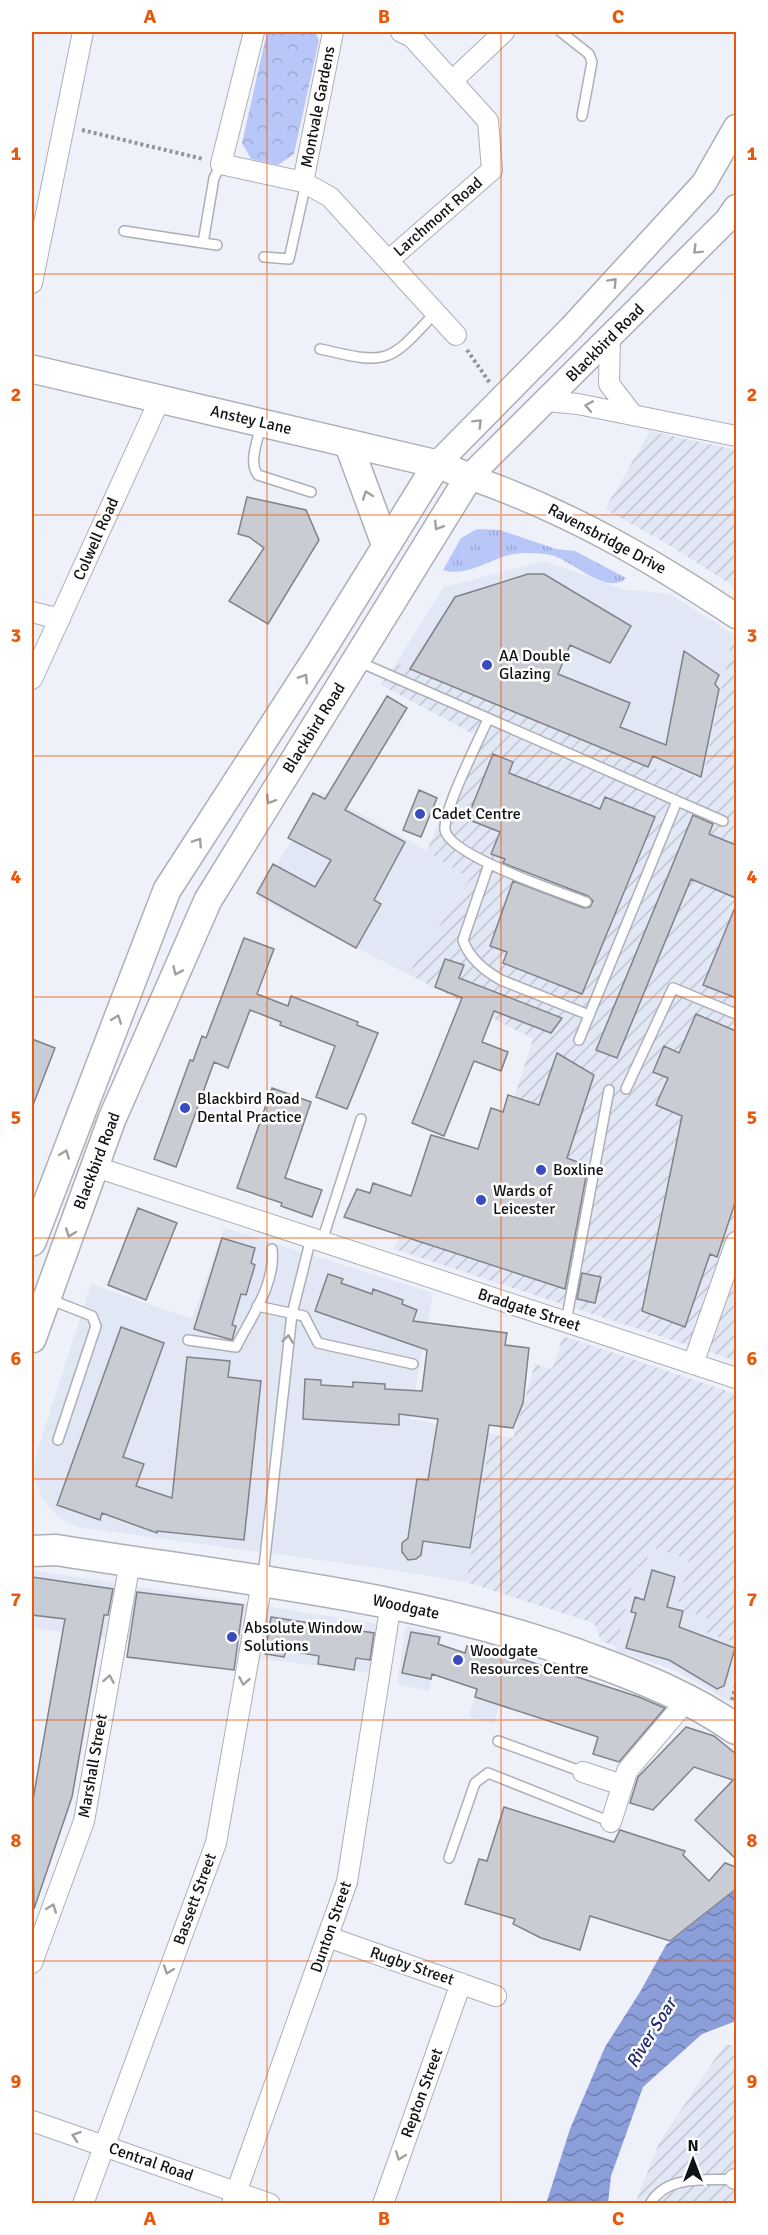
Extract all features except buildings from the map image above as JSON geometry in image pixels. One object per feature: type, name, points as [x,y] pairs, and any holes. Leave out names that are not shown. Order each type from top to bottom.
[{"type":"main road","name":"Anstey Lane","points":[[32,369],[437,464],[469,477]]},
{"type":"main road","points":[[348,443],[386,546]]},
{"type":"main road","name":"Blackbird Road","points":[[32,1242],[45,1193],[102,1058],[167,890],[437,464]]},
{"type":"main road","name":"Blackbird Road","points":[[32,1339],[112,1119],[208,900],[469,477]]},
{"type":"main road","name":"Woodgate","points":[[40,1547],[391,1603],[497,1627],[576,1653],[688,1699],[736,1729]]},
{"type":"street","points":[[32,283],[83,32]]},
{"type":"street","points":[[221,164],[254,32]]},
{"type":"street","name":"Montvale Gardens","points":[[304,182],[333,32]]},
{"type":"street","name":"Larchmont Road","points":[[389,260],[492,170],[488,121],[412,37],[401,32]]},
{"type":"street","points":[[452,81],[504,32]]},
{"type":"street","name":"Blackbird Road","points":[[437,464],[571,328],[704,183],[736,126]]},
{"type":"street","name":"Montvale Gardens","points":[[221,164],[304,182],[330,197],[456,335]]},
{"type":"street","name":"Blackbird Road","points":[[469,477],[733,216]]},
{"type":"street","points":[[610,337],[609,384],[633,415]]},
{"type":"street","name":"Colwell Road","points":[[32,679],[160,399]]},
{"type":"street","points":[[546,401],[633,415],[736,436]]},
{"type":"street","name":"Ravensbridge Drive","points":[[469,477],[520,494],[584,524],[656,563],[736,616]]},
{"type":"street","points":[[32,612],[60,619]]},
{"type":"street","points":[[102,1058],[135,1066]]},
{"type":"street","name":"Bradgate Street","points":[[96,1167],[736,1378]]},
{"type":"street","points":[[693,1364],[736,1242]]},
{"type":"street","name":"Marshall Street","points":[[32,1963],[84,1821],[130,1562]]},
{"type":"street","name":"Bassett Street","points":[[83,2204],[216,1843],[262,1582]]},
{"type":"street","name":"Dunton Street","points":[[234,2197],[347,1882],[391,1603]]},
{"type":"street","points":[[611,1822],[627,1771],[688,1699]]},
{"type":"street","points":[[584,1772],[622,1785]]},
{"type":"street","name":"Rugby Street","points":[[328,1937],[496,1996]]},
{"type":"street","name":"Repton Street","points":[[383,2204],[461,1983]]},
{"type":"street","name":"Central Road","points":[[32,2121],[234,2197],[270,2204]]},
{"type":"lane","points":[[561,32],[589,54],[592,62],[582,116]]},
{"type":"lane","points":[[203,243],[214,178],[221,164]]},
{"type":"lane","points":[[264,257],[289,259],[304,182]]},
{"type":"lane","points":[[124,231],[217,245]]},
{"type":"lane","points":[[320,349],[376,360],[392,354],[409,341],[436,312]]},
{"type":"lane","points":[[262,423],[253,464],[258,475],[311,492]]},
{"type":"lane","points":[[356,661],[723,821]]},
{"type":"lane","points":[[488,719],[449,811],[445,829],[448,837],[489,864],[586,902]]},
{"type":"lane","points":[[579,1040],[677,801]]},
{"type":"lane","points":[[489,864],[463,940],[467,950],[488,973],[501,980],[589,1015]]},
{"type":"lane","points":[[626,1089],[673,988],[736,1014]]},
{"type":"lane","points":[[566,1322],[609,1090]]},
{"type":"lane","points":[[262,1582],[292,1314],[316,1239],[361,1119]]},
{"type":"lane","points":[[188,1340],[236,1347],[269,1281],[274,1262],[272,1249]]},
{"type":"lane","points":[[46,1298],[92,1316],[96,1326],[58,1440]]},
{"type":"lane","points":[[257,1306],[304,1316],[318,1343],[413,1364]]},
{"type":"lane","points":[[498,1741],[584,1772]]},
{"type":"lane","points":[[449,1858],[475,1783],[488,1773],[611,1822]]},
{"type":"lane","points":[[650,2204],[661,2190],[673,2183],[736,2179]]},
{"type":"path","points":[[64,126],[221,164]]},
{"type":"path","points":[[456,335],[501,399]]},
{"type":"shaded area","points":[[650,431],[736,450],[736,588],[674,548],[605,509]]},
{"type":"shaded area","points":[[545,561],[622,589],[670,594],[733,634],[702,780],[662,764],[658,769],[648,767],[396,663],[444,587]]},
{"type":"shaded area","points":[[733,634],[736,636],[736,1361],[394,1249],[432,1134],[478,1149],[491,1108],[509,1114],[533,1039],[408,974],[470,879],[427,851],[475,735],[381,685],[396,663],[648,767],[658,769],[662,764],[702,780]]},
{"type":"shaded area","points":[[321,792],[427,851],[470,879],[408,974],[257,898]]},
{"type":"shaded area","points":[[224,1228],[433,1293],[410,1419],[491,1434],[466,1582],[76,1527],[59,1518],[42,1498],[34,1477],[36,1455],[91,1284],[192,1319]]},
{"type":"shaded area","points":[[563,1336],[736,1394],[734,1642],[703,1631],[707,1618],[677,1608],[689,1559],[650,1547],[645,1569],[637,1567],[616,1646],[601,1641],[594,1623],[466,1582],[491,1434],[513,1438],[535,1364],[552,1369]]},
{"type":"shaded area","points":[[650,1547],[689,1559],[686,1573],[707,1618],[704,1631],[736,1643],[736,1705],[674,1670],[615,1650],[637,1566],[645,1568]]},
{"type":"shaded area","points":[[32,1570],[379,1624],[372,1673],[32,1628]]},
{"type":"shaded area","points":[[406,1626],[441,1634],[429,1691],[397,1684]]},
{"type":"shaded area","points":[[502,1644],[517,1649],[494,1724],[469,1716],[487,1656]]},
{"type":"shaded area","points":[[725,2044],[736,2046],[736,2203],[635,2204],[659,2143]]},
{"type":"green space","points":[[267,32],[315,32],[319,40],[294,154],[278,165],[251,159],[242,143]]},
{"type":"green space","points":[[477,529],[500,530],[556,549],[575,551],[626,578],[618,583],[609,583],[559,558],[532,553],[505,556],[470,570],[452,572],[443,570],[461,538]]},
{"type":"water","name":"River Soar","points":[[736,1889],[736,2021],[702,2034],[643,2087],[611,2176],[608,2203],[546,2204],[570,2129],[605,2047],[640,1992],[666,1945]]},
{"type":"place","name":"AA Double Glazing","points":[[487,665]]},
{"type":"place","name":"Cadet Centre","points":[[420,814]]},
{"type":"place","name":"Blackbird Road Dental Practice","points":[[185,1108]]},
{"type":"place","name":"Boxline","points":[[541,1170]]},
{"type":"place","name":"Wards of Leicester","points":[[481,1200]]},
{"type":"place","name":"Absolute Window Solutions","points":[[232,1637]]},
{"type":"place","name":"Woodgate Resources Centre","points":[[458,1660]]}]
